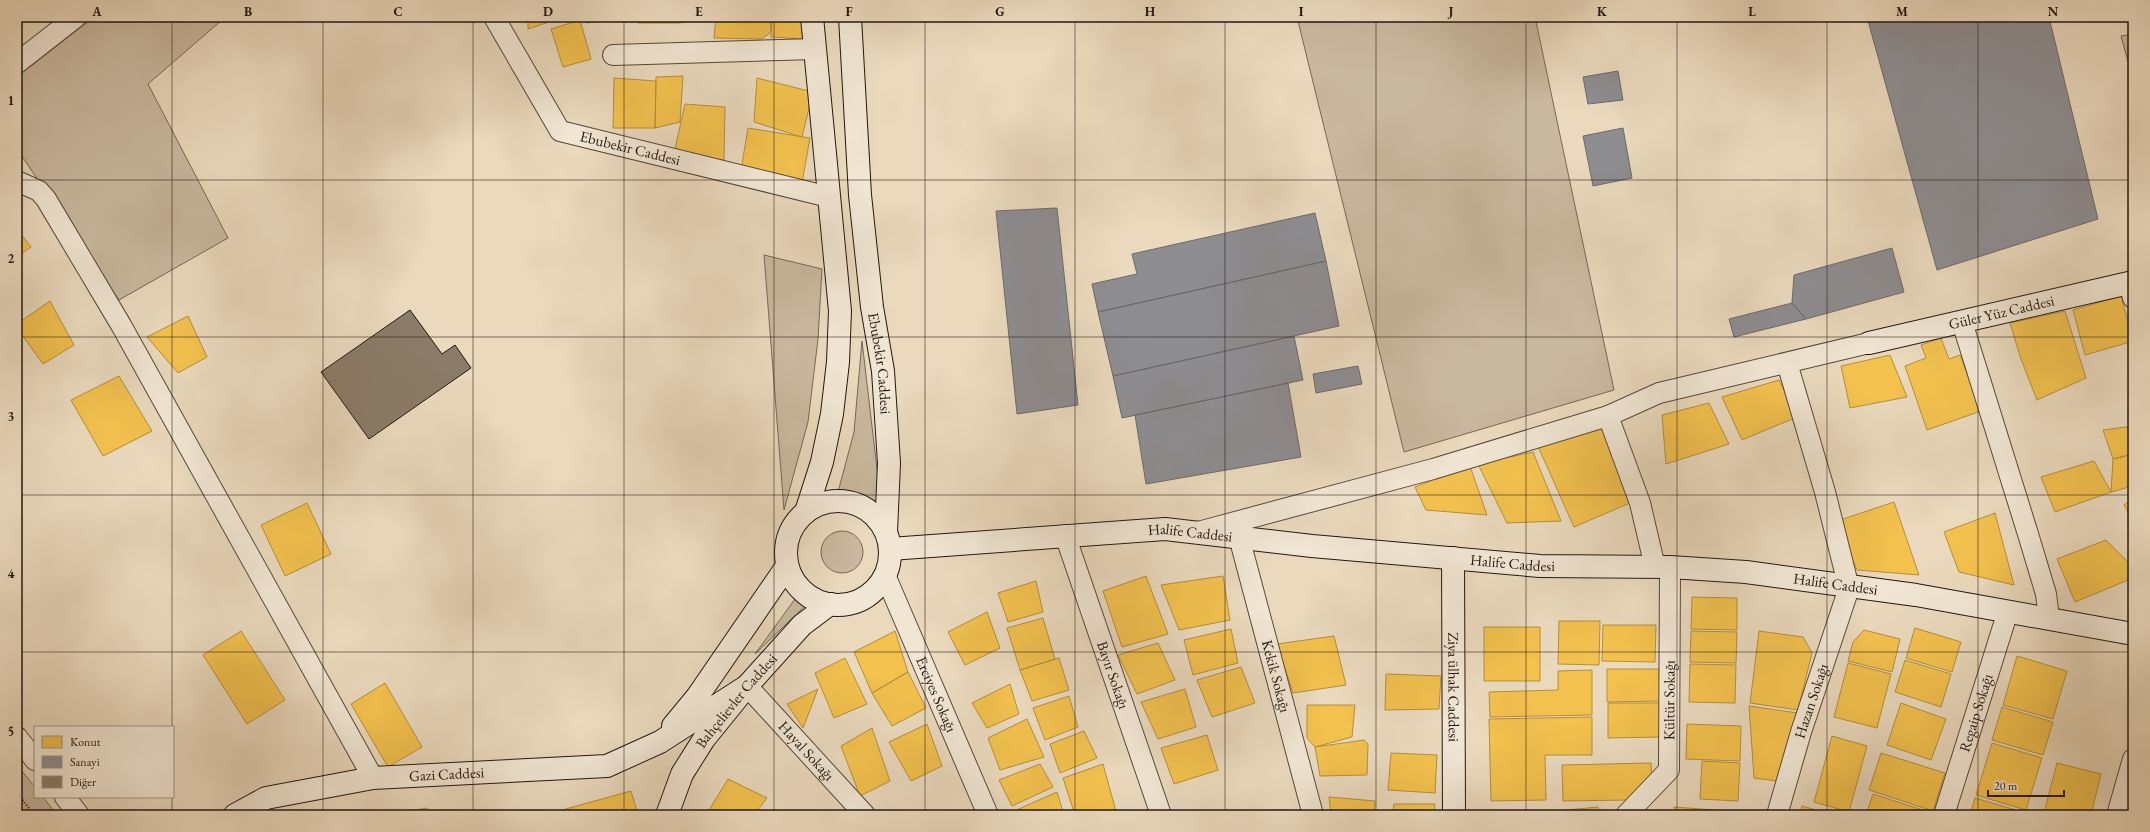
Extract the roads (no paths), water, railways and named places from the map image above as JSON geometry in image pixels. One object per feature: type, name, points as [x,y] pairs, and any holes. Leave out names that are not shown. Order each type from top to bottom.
[{"type":"street","points":[[17,63],[76,17]]},
{"type":"street","name":"Ebubekir Caddesi","points":[[494,17],[560,131],[828,197],[860,195]]},
{"type":"street","points":[[806,512],[822,462],[832,414],[838,362],[840,311],[812,17]]},
{"type":"street","name":"Ebubekir Caddesi","points":[[850,17],[860,195],[872,307],[883,370],[889,463],[888,540]]},
{"type":"street","points":[[613,55],[815,49]]},
{"type":"street","points":[[17,181],[39,191],[46,199],[113,312],[373,778]]},
{"type":"street","name":"Güler Yüz Caddesi","points":[[1869,342],[2132,288]]},
{"type":"street","points":[[1962,322],[2046,594],[2049,618]]},
{"type":"street","points":[[1197,533],[1433,469],[1608,416],[1659,394],[1869,342]]},
{"type":"street","points":[[1787,363],[1825,492],[1849,588]]},
{"type":"street","name":"Kültür Sokağı","points":[[1608,416],[1662,567],[1670,770],[1626,815]]},
{"type":"street","points":[[832,500],[849,501],[865,507],[878,518],[888,540],[889,565],[882,581],[871,593],[857,602],[840,605],[830,604],[823,603],[807,595],[794,582],[787,566],[785,548],[790,531],[800,516],[815,505],[832,500]]},
{"type":"street","name":"Halife Caddesi","points":[[888,540],[1065,535],[1143,529],[1166,529],[1540,566],[1662,567],[1746,572],[1849,588],[1916,595],[2133,634]]},
{"type":"street","name":"Bayır Sokağı","points":[[1065,535],[1161,815]]},
{"type":"street","name":"Kekik Sokağı","points":[[1238,537],[1313,815]]},
{"type":"street","name":"Ziya ülhak Caddesi","points":[[1453,558],[1454,815]]},
{"type":"street","points":[[660,742],[697,697],[738,635],[787,566]]},
{"type":"street","name":"Erciyes Sokağı","points":[[885,575],[988,815]]},
{"type":"street","name":"Hazan Sokağı","points":[[1777,815],[1801,732],[1849,588]]},
{"type":"street","name":"Bahçelievler Caddesi","points":[[667,815],[682,774],[704,739],[747,686],[802,625],[830,604]]},
{"type":"street","name":"Regaip Sokağı","points":[[1944,815],[2008,611]]},
{"type":"street","name":"Gazi Caddesi","points":[[235,815],[266,798],[373,778],[607,766],[660,742],[747,686]]},
{"type":"street","name":"Hayal Sokağı","points":[[747,686],[865,815]]},
{"type":"street","points":[[17,737],[34,759]]},
{"type":"street","points":[[2117,815],[2133,759]]},
{"type":"street","points":[[66,798],[79,815]]}]
